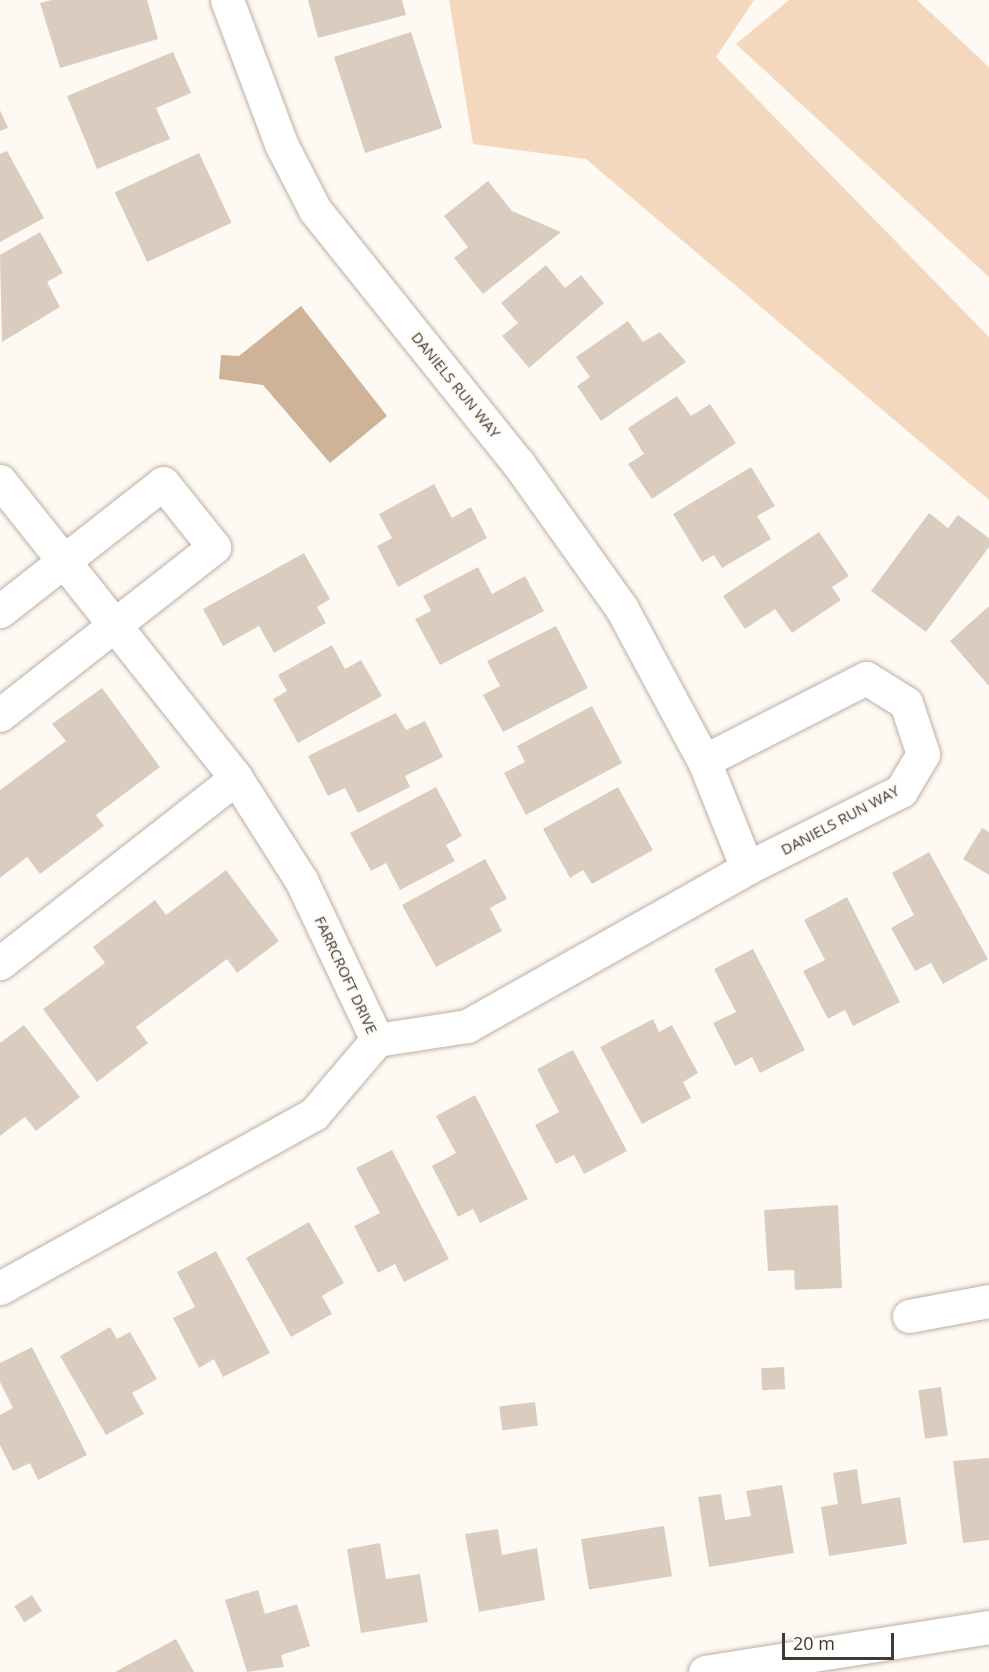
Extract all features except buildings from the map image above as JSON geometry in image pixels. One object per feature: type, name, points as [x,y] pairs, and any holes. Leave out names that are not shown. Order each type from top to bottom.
[{"type":"street","name":"DANIELS RUN WAY","points":[[226,0],[281,144],[315,210],[518,462],[622,609],[704,761],[747,868]]},
{"type":"street","points":[[0,481],[63,563]]},
{"type":"street","points":[[0,611],[163,483],[214,547],[0,715]]},
{"type":"street","name":"FARRCROFT DRIVE","points":[[0,1288],[314,1114],[377,1040],[301,880],[236,778],[63,563]]},
{"type":"street","name":"DANIELS RUN WAY","points":[[377,1040],[467,1026],[747,868],[901,791],[923,754],[906,703],[866,678],[704,761]]},
{"type":"street","points":[[0,963],[236,778]]},
{"type":"street","points":[[909,1316],[989,1301]]},
{"type":"street","points":[[705,1672],[989,1627]]},
{"type":"shaded area","points":[[449,0],[754,0],[716,57],[989,337],[989,500],[586,159],[473,144]]},
{"type":"shaded area","points":[[789,0],[917,0],[989,67],[989,277],[736,44]]},
{"type":"shaded area","points":[[301,306],[387,416],[330,463],[263,385],[219,379],[221,355],[239,356]]}]
